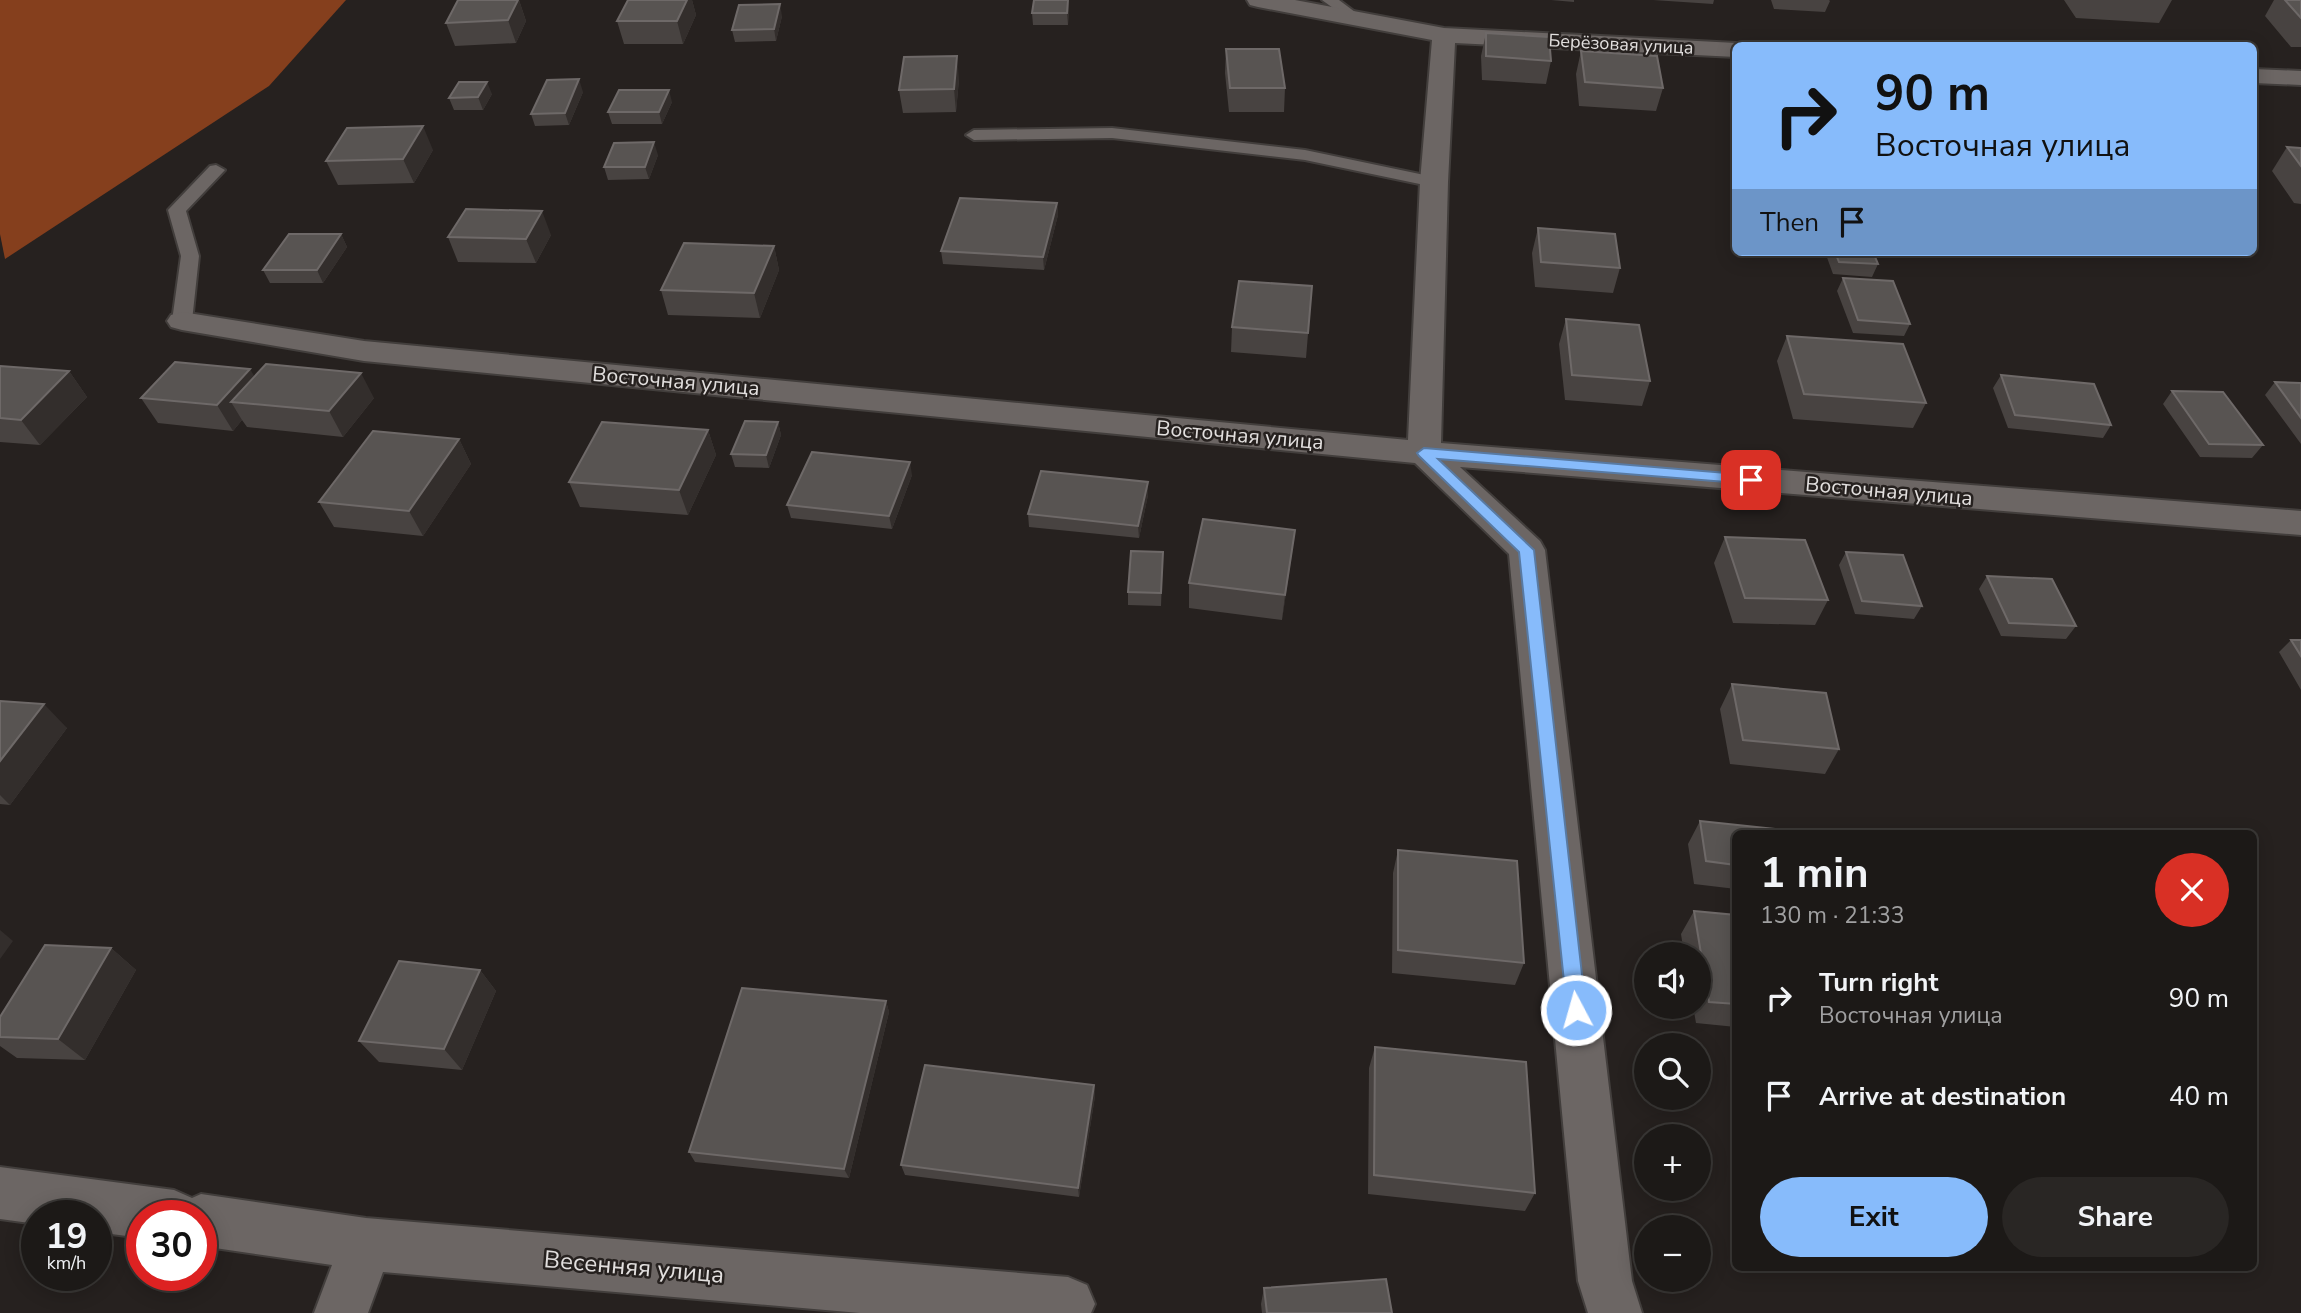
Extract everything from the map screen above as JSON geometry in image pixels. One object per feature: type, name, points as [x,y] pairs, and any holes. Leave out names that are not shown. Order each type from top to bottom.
[{"type":"street","name":"Берёзовая улица","points":[[1258,0],[1444,35],[1732,50]]},
{"type":"street","points":[[1444,35],[1434,182],[1424,453],[1527,550],[1605,1281],[1615,1313]]},
{"type":"street","points":[[2257,76],[2301,78]]},
{"type":"street","name":"Восточная улица","points":[[182,321],[364,351],[1424,453],[2301,523]]},
{"type":"street","points":[[0,1193],[126,1210]]},
{"type":"street","name":"Весенняя улица","points":[[217,1222],[366,1244],[1068,1304]]},
{"type":"street","points":[[341,1313],[366,1244]]},
{"type":"lane","points":[[1329,0],[1356,19]]},
{"type":"lane","points":[[974,135],[1112,133],[1305,155],[1434,182]]},
{"type":"lane","points":[[182,321],[190,256],[177,210],[216,170]]},
{"type":"shaded area","points":[[0,0],[346,0],[269,86],[5,259],[0,234]]},
{"type":"building","points":[[458,0],[518,0],[508,20],[446,23]]},
{"type":"building","points":[[628,0],[687,0],[677,21],[617,21]]},
{"type":"building","points":[[1034,0],[1068,0],[1067,13],[1032,13]]},
{"type":"building","points":[[2285,0],[2301,0],[2301,18]]},
{"type":"building","points":[[780,4],[774,29],[732,30],[739,5]]},
{"type":"building","points":[[1486,33],[1549,37],[1551,61],[1486,56]]},
{"type":"building","points":[[1226,49],[1279,49],[1285,88],[1230,88]]},
{"type":"building","points":[[1581,51],[1657,56],[1663,88],[1585,82]]},
{"type":"building","points":[[957,56],[954,89],[899,90],[904,57]]},
{"type":"building","points":[[579,79],[565,113],[531,114],[547,80]]},
{"type":"building","points":[[459,82],[487,82],[478,97],[449,98]]},
{"type":"building","points":[[619,90],[669,90],[659,112],[608,112]]},
{"type":"building","points":[[423,126],[403,159],[326,161],[347,128]]},
{"type":"building","points":[[654,142],[645,167],[604,167],[614,143]]},
{"type":"building","points":[[2287,147],[2301,148],[2301,166]]},
{"type":"building","points":[[960,198],[1057,203],[1043,257],[941,251]]},
{"type":"building","points":[[466,209],[542,211],[526,239],[448,237]]},
{"type":"building","points":[[1538,228],[1615,234],[1620,268],[1541,262]]},
{"type":"building","points":[[289,234],[341,234],[317,270],[263,270]]},
{"type":"building","points":[[684,243],[774,246],[754,293],[661,290]]},
{"type":"building","points":[[1837,256],[1875,256],[1878,264],[1839,262]]},
{"type":"building","points":[[1843,278],[1893,281],[1910,324],[1858,320]]},
{"type":"building","points":[[1239,281],[1312,286],[1308,333],[1232,327]]},
{"type":"building","points":[[1566,319],[1639,325],[1650,381],[1572,375]]},
{"type":"building","points":[[1787,336],[1903,344],[1926,403],[1804,394]]},
{"type":"building","points":[[175,362],[250,369],[217,405],[141,398]]},
{"type":"building","points":[[266,364],[361,373],[329,411],[231,402]]},
{"type":"building","points":[[0,366],[69,371],[21,420],[0,418]]},
{"type":"building","points":[[2001,375],[2094,384],[2111,425],[2015,415]]},
{"type":"building","points":[[2275,382],[2301,383],[2301,418]]},
{"type":"building","points":[[2172,391],[2223,392],[2263,445],[2209,444]]},
{"type":"building","points":[[745,421],[778,422],[766,455],[731,454]]},
{"type":"building","points":[[602,422],[708,430],[679,490],[569,482]]},
{"type":"building","points":[[373,431],[459,439],[409,511],[319,502]]},
{"type":"building","points":[[812,452],[910,462],[889,516],[787,505]]},
{"type":"building","points":[[1041,471],[1148,482],[1138,526],[1028,514]]},
{"type":"building","points":[[1203,519],[1295,530],[1285,595],[1189,583]]},
{"type":"building","points":[[1725,537],[1805,540],[1828,600],[1745,598]]},
{"type":"building","points":[[1131,551],[1163,552],[1161,593],[1128,592]]},
{"type":"building","points":[[1846,552],[1903,555],[1922,606],[1862,601]]},
{"type":"building","points":[[1987,576],[2052,579],[2076,626],[2009,623]]},
{"type":"building","points":[[2291,640],[2301,640],[2301,656]]},
{"type":"building","points":[[1732,684],[1826,693],[1839,749],[1743,740]]},
{"type":"building","points":[[0,701],[44,704],[0,761]]},
{"type":"building","points":[[1700,821],[1785,830],[1732,830],[1732,864],[1706,861]]},
{"type":"building","points":[[1398,850],[1517,861],[1524,963],[1398,950]]},
{"type":"building","points":[[1694,911],[1732,915],[1732,1004],[1711,1002],[1711,942],[1699,942]]},
{"type":"building","points":[[45,945],[111,948],[58,1039],[0,1037],[0,1017]]},
{"type":"building","points":[[399,961],[480,970],[444,1049],[359,1041]]},
{"type":"building","points":[[742,988],[886,1001],[844,1169],[689,1152]]},
{"type":"building","points":[[1375,1047],[1526,1062],[1535,1193],[1374,1175]]},
{"type":"building","points":[[925,1065],[1094,1085],[1078,1188],[901,1165]]},
{"type":"building","points":[[1386,1279],[1392,1313],[1267,1313],[1264,1288]]},
{"type":"route","points":[[1576,1010],[1527,550],[1424,453],[1751,480]]}]
